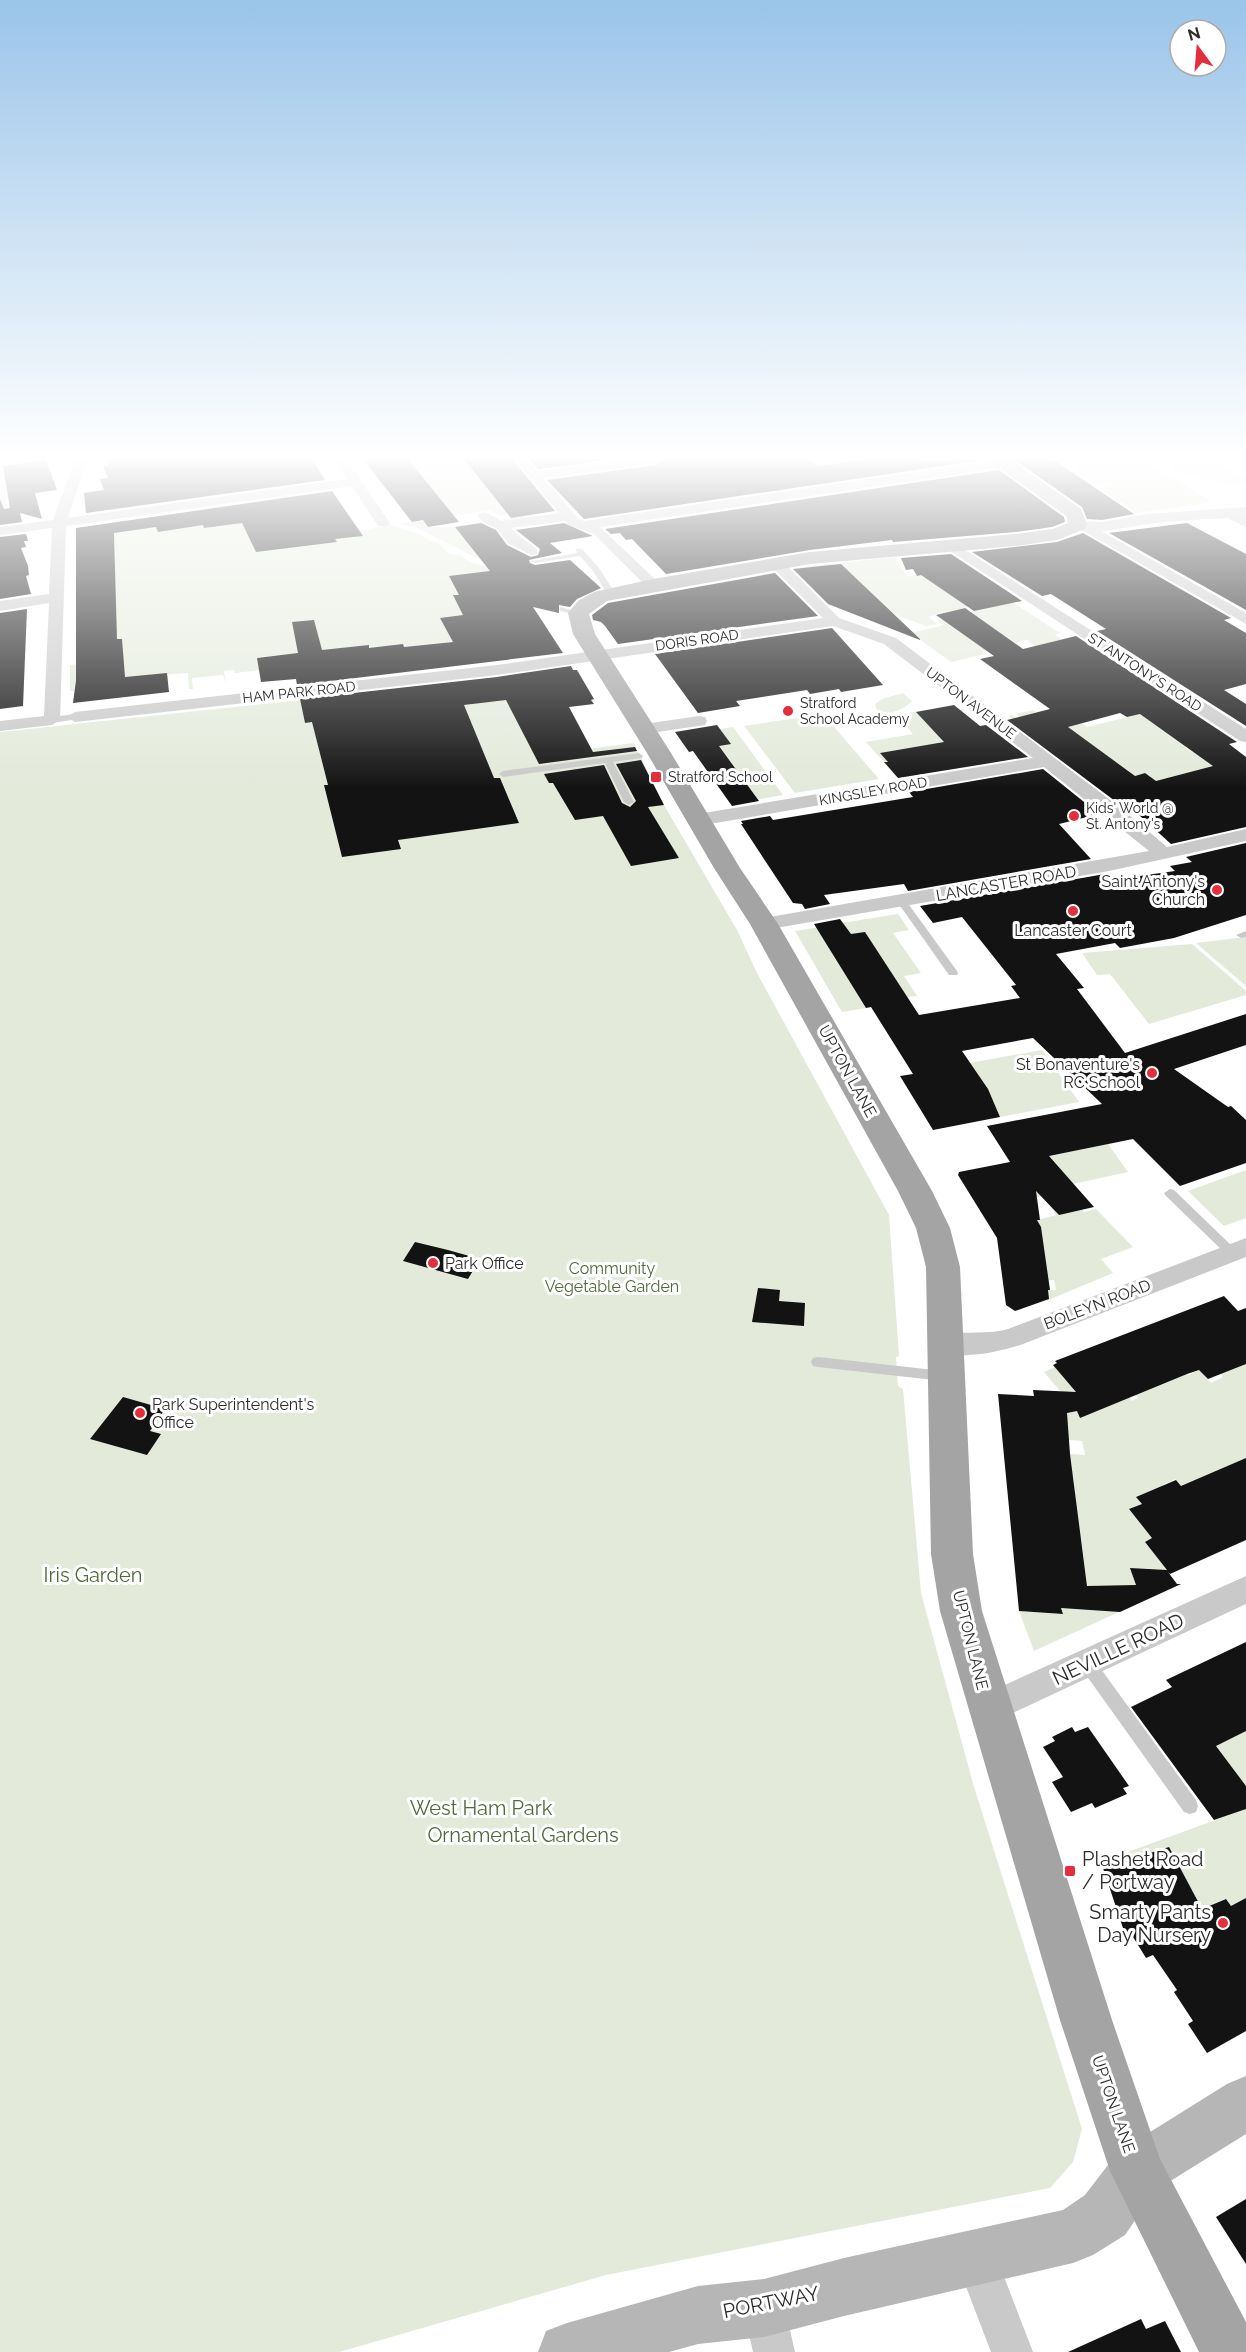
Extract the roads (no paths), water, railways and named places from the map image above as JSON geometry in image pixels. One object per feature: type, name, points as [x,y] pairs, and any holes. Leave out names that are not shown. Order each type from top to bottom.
[{"type":"main road","name":"UPTON LANE","points":[[744,569],[611,593],[571,611],[597,655],[642,743],[698,820],[764,924],[915,1191],[933,1228],[942,1267],[952,1554],[961,1611],[989,1708],[1105,2077],[1137,2171],[1230,2352]]},
{"type":"main road","points":[[1137,2171],[1246,2103]]},
{"type":"main road","name":"PORTWAY","points":[[567,2352],[698,2315],[769,2330],[844,2287],[1073,2235],[1105,2216],[1137,2171]]},
{"type":"street","points":[[52,720],[57,569]]},
{"type":"street","points":[[637,569],[653,585]]},
{"type":"street","name":"UPTON AVENUE","points":[[782,569],[834,621],[890,641],[1048,761],[1163,853]]},
{"type":"street","name":"ST ANTONY'S ROAD","points":[[987,569],[1246,737]]},
{"type":"street","points":[[1158,569],[1246,619]]},
{"type":"street","points":[[0,606],[55,598]]},
{"type":"street","name":"DORIS ROAD","points":[[597,655],[834,621]]},
{"type":"street","name":"HAM PARK ROAD","points":[[75,717],[463,674],[597,655]]},
{"type":"street","name":"HAM PARK ROAD","points":[[0,726],[52,720]]},
{"type":"street","points":[[642,743],[699,721]]},
{"type":"street","name":"KINGSLEY ROAD","points":[[698,820],[1048,761]]},
{"type":"street","name":"LANCASTER ROAD","points":[[764,924],[1109,866],[1246,835]]},
{"type":"street","name":"BOLEYN ROAD","points":[[946,1360],[1014,1337],[1239,1250]]},
{"type":"street","name":"NEVILLE ROAD","points":[[989,1708],[1246,1589]]},
{"type":"street","points":[[976,2258],[1012,2352]]},
{"type":"lane","points":[[595,569],[611,593]]},
{"type":"lane","name":"HAM PARK ROAD","points":[[52,720],[75,717]]},
{"type":"lane","points":[[503,774],[608,760],[642,743]]},
{"type":"lane","points":[[608,760],[629,802]]},
{"type":"lane","points":[[901,900],[953,973]]},
{"type":"lane","points":[[1170,1193],[1239,1250]]},
{"type":"lane","points":[[818,1362],[946,1360]]},
{"type":"lane","points":[[1087,1663],[1190,1806]]},
{"type":"place","name":"Stratford School Academy","points":[[788,711]]},
{"type":"place","name":"Stratford School","points":[[656,777]]},
{"type":"place","name":"Kids' World @ St. Antony's","points":[[1074,816]]},
{"type":"place","name":"Saint Antony's Church","points":[[1217,890]]},
{"type":"place","name":"Lancaster Court","points":[[1073,911]]},
{"type":"place","name":"St Bonaventure's RC School","points":[[1152,1073]]},
{"type":"place","name":"Park Office","points":[[433,1263]]},
{"type":"place","name":"Park Superintendent's Office","points":[[140,1413]]},
{"type":"place","name":"Plashet Road / Portway","points":[[1070,1871]]},
{"type":"place","name":"Smarty Pants Day Nursery","points":[[1223,1923]]},
{"type":"park label","name":"Community Vegetable Garden","points":[[612,1277]]},
{"type":"park label","name":"Iris Garden","points":[[93,1575]]},
{"type":"park label","name":"West Ham Park","points":[[481,1808]]},
{"type":"park label","name":"Ornamental Gardens","points":[[523,1835]]}]
